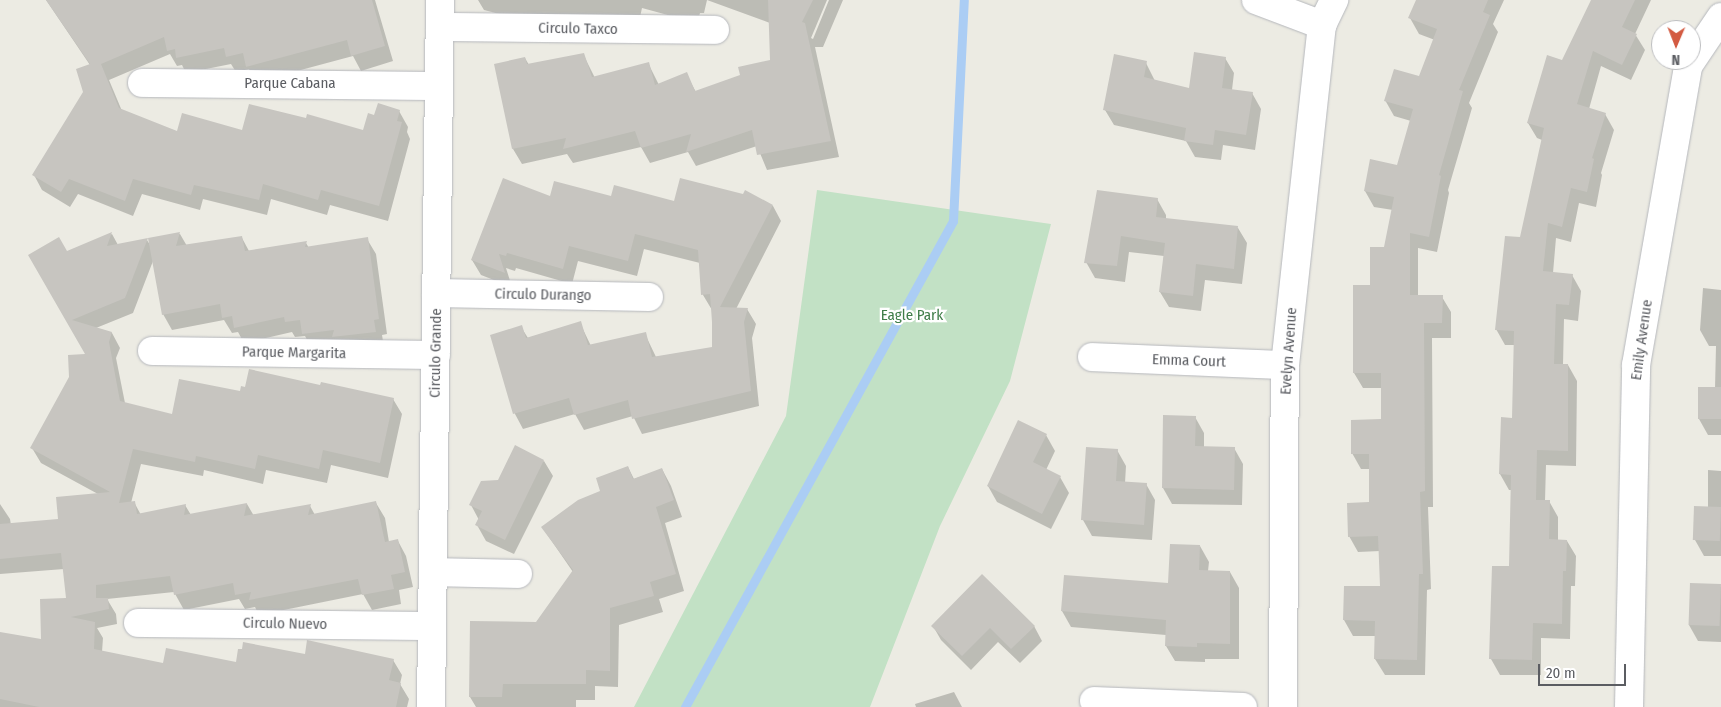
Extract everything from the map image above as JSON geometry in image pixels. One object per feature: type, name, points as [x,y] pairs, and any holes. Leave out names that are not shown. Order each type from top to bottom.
[{"type":"street","name":"Circulo Grande","points":[[431,707],[440,0]]},
{"type":"street","points":[[1256,0],[1322,25]]},
{"type":"street","name":"Evelyn Avenue","points":[[1283,707],[1285,365],[1322,25],[1334,0]]},
{"type":"street","name":"Emily Avenue","points":[[1629,707],[1636,365],[1688,66],[1721,17]]},
{"type":"street","name":"Circulo Taxco","points":[[440,27],[715,30]]},
{"type":"street","name":"Parque Cabana","points":[[142,83],[439,86]]},
{"type":"street","name":"Circulo Durango","points":[[436,294],[649,297]]},
{"type":"street","name":"Parque Margarita","points":[[152,351],[436,355]]},
{"type":"street","name":"Emma Court","points":[[1092,357],[1285,365]]},
{"type":"street","points":[[433,572],[518,574]]},
{"type":"street","name":"Circulo Nuevo","points":[[138,622],[432,626]]},
{"type":"street","points":[[1094,701],[1243,707]]},
{"type":"green space","name":"Eagle Park","points":[[817,190],[1051,224],[1010,381],[940,526],[870,707],[634,707],[786,416]]},
{"type":"building","points":[[46,0],[372,0],[385,46],[351,56],[347,40],[246,67],[243,53],[226,57],[224,48],[176,58],[175,49],[167,51],[164,37],[101,64],[119,108],[177,131],[182,113],[242,130],[249,104],[306,118],[307,114],[363,130],[368,113],[374,115],[378,103],[400,110],[397,121],[402,122],[379,206],[321,190],[318,200],[263,184],[259,200],[194,185],[191,195],[133,179],[125,201],[69,179],[61,192],[32,175],[83,92],[76,69],[90,64]]},
{"type":"building","points":[[768,0],[813,0],[802,22],[805,23],[831,141],[757,155],[752,130],[686,152],[691,134],[641,148],[635,131],[563,149],[566,138],[512,149],[494,64],[525,57],[527,64],[584,53],[592,77],[649,62],[655,85],[687,72],[695,91],[740,75],[738,67],[770,60]]},
{"type":"building","points":[[1416,0],[1488,0],[1483,12],[1490,15],[1459,90],[1463,91],[1439,175],[1441,176],[1429,237],[1410,233],[1410,295],[1443,295],[1442,323],[1424,323],[1425,491],[1420,492],[1423,574],[1419,574],[1417,660],[1374,659],[1375,621],[1343,620],[1344,586],[1380,586],[1378,536],[1348,537],[1347,503],[1369,502],[1369,454],[1351,454],[1351,420],[1381,419],[1381,373],[1353,373],[1353,285],[1370,285],[1370,247],[1384,247],[1394,197],[1364,191],[1370,159],[1397,165],[1413,109],[1384,101],[1394,69],[1419,76],[1437,29],[1408,18]]},
{"type":"building","points":[[1591,0],[1635,0],[1622,27],[1637,34],[1622,65],[1593,51],[1577,104],[1606,113],[1592,158],[1594,159],[1587,192],[1571,188],[1562,227],[1548,223],[1543,271],[1573,274],[1569,305],[1556,304],[1554,364],[1568,364],[1568,451],[1537,450],[1536,500],[1550,500],[1549,539],[1567,540],[1566,571],[1563,571],[1562,624],[1533,623],[1532,660],[1489,659],[1492,566],[1509,566],[1511,475],[1499,474],[1501,417],[1512,418],[1514,331],[1495,330],[1505,236],[1520,237],[1544,128],[1527,123],[1547,55],[1562,60]]},
{"type":"building","points":[[1194,52],[1226,57],[1222,88],[1253,92],[1246,135],[1215,130],[1213,145],[1184,141],[1186,128],[1103,110],[1114,54],[1147,61],[1144,77],[1189,88]]},
{"type":"building","points":[[503,178],[550,196],[554,181],[611,196],[614,185],[674,201],[680,178],[743,194],[745,190],[773,205],[720,307],[748,308],[744,322],[751,391],[632,419],[628,400],[574,415],[569,398],[513,414],[490,335],[522,325],[526,338],[581,321],[588,345],[646,332],[652,357],[712,347],[712,322],[710,294],[701,295],[698,250],[635,234],[628,261],[569,246],[563,269],[507,253],[506,256],[499,254],[505,273],[471,260]]},
{"type":"building","points":[[1097,190],[1158,198],[1156,217],[1238,226],[1234,269],[1196,264],[1193,296],[1159,292],[1165,243],[1121,236],[1117,266],[1084,263]]},
{"type":"building","points":[[112,232],[107,246],[148,238],[125,298],[72,320],[112,332],[109,342],[120,401],[172,414],[179,379],[240,391],[241,386],[245,387],[249,369],[320,385],[321,382],[394,398],[380,463],[323,450],[319,469],[258,455],[255,469],[196,456],[195,462],[133,449],[119,503],[135,501],[137,514],[186,504],[184,515],[247,503],[244,516],[311,504],[308,515],[376,501],[385,542],[398,539],[405,572],[391,575],[394,589],[362,595],[358,579],[249,600],[251,592],[235,595],[233,583],[174,595],[170,576],[96,585],[96,598],[108,598],[109,609],[71,617],[95,622],[94,649],[163,663],[166,648],[236,662],[238,649],[242,649],[243,642],[305,654],[307,640],[394,659],[389,680],[401,683],[396,707],[39,707],[0,699],[0,632],[41,639],[40,599],[66,598],[61,553],[0,559],[0,524],[58,519],[56,497],[110,492],[30,448],[69,377],[68,355],[85,354],[28,255],[59,237],[67,251]]},
{"type":"building","points":[[180,232],[176,246],[242,236],[245,251],[307,241],[305,247],[368,237],[379,319],[374,320],[376,332],[332,337],[334,330],[302,334],[300,320],[285,322],[284,317],[234,328],[232,316],[222,318],[220,304],[162,315],[148,238]]},
{"type":"building","points":[[1698,387],[1721,387],[1721,419],[1698,419]]},
{"type":"building","points":[[1163,415],[1196,416],[1195,446],[1235,447],[1234,490],[1162,488]]},
{"type":"building","points":[[1018,420],[1047,434],[1033,462],[1061,476],[1042,514],[987,486]]},
{"type":"building","points":[[515,445],[544,460],[505,540],[475,525],[482,511],[469,505],[481,481],[498,480]]},
{"type":"building","points":[[1086,447],[1118,449],[1116,481],[1147,483],[1144,525],[1081,520]]},
{"type":"building","points":[[628,466],[633,479],[662,468],[674,500],[656,507],[676,574],[650,582],[654,596],[610,608],[610,671],[586,670],[586,684],[503,684],[502,697],[469,697],[470,621],[536,622],[573,570],[541,527],[578,500],[600,491],[596,478]]},
{"type":"building","points":[[1694,506],[1721,507],[1720,541],[1693,540]]},
{"type":"building","points":[[1170,544],[1200,545],[1199,570],[1230,571],[1230,644],[1197,643],[1197,647],[1165,646],[1166,620],[1061,611],[1064,575],[1168,583]]},
{"type":"building","points":[[982,574],[1035,626],[1011,649],[990,628],[962,656],[931,626]]},
{"type":"building","points":[[1690,583],[1721,584],[1720,626],[1689,625]]},
{"type":"waterway","points":[[685,707],[953,221],[964,0]]}]
